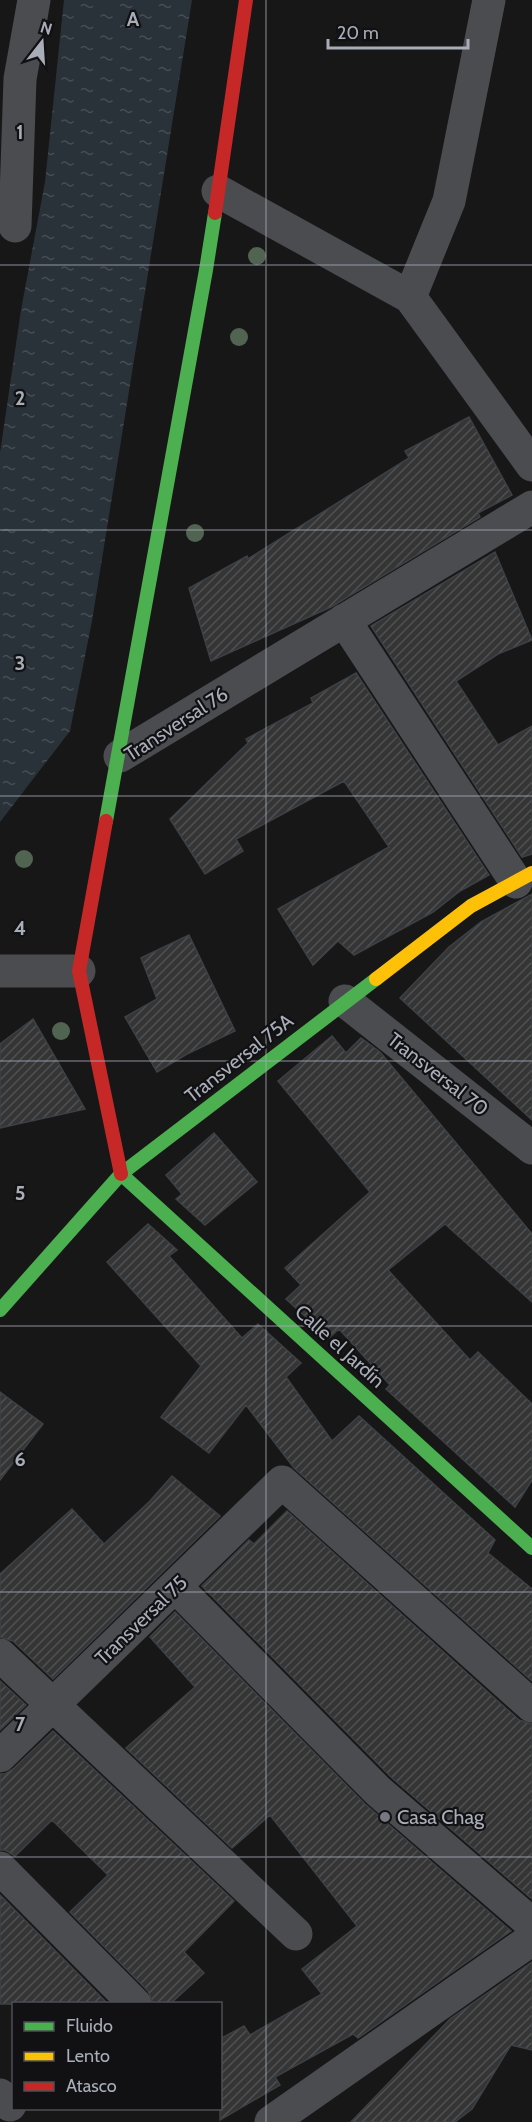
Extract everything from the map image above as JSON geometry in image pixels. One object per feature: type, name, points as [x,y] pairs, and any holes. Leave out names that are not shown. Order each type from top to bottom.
[{"type":"street","points":[[15,226],[20,79],[34,0]]},
{"type":"street","points":[[120,756],[126,710],[206,270],[246,0]]},
{"type":"street","points":[[410,297],[449,201],[489,0]]},
{"type":"street","points":[[218,191],[410,297],[532,465]]},
{"type":"street","name":"Transversal 76","points":[[121,1174],[79,971],[103,830],[120,756],[532,507]]},
{"type":"street","points":[[344,620],[524,877]]},
{"type":"street","name":"Transversal 75A","points":[[0,1310],[121,1174],[471,906],[524,877]]},
{"type":"street","points":[[0,971],[79,971]]},
{"type":"street","name":"Transversal 70","points":[[345,1001],[532,1148]]},
{"type":"street","name":"Calle el Jardín","points":[[121,1174],[532,1548]]},
{"type":"street","name":"Transversal 75","points":[[0,1756],[282,1482],[532,1706]]},
{"type":"street","points":[[176,1587],[378,1791],[532,1924]]},
{"type":"street","points":[[0,1655],[296,1934]]},
{"type":"street","points":[[0,1868],[133,2002]]},
{"type":"street","points":[[271,2122],[532,1939]]},
{"type":"water","points":[[64,0],[192,0],[92,621],[70,731],[0,822],[0,453],[21,310],[45,182]]},
{"type":"building","points":[[469,417],[512,495],[478,513],[480,517],[331,607],[211,661],[189,588],[247,556],[248,559],[409,458],[405,451]]},
{"type":"building","points":[[495,552],[532,640],[498,654],[456,681],[498,745],[532,726],[532,854],[522,857],[371,626]]},
{"type":"building","points":[[356,673],[489,875],[460,891],[433,912],[354,955],[338,941],[313,965],[278,909],[389,847],[344,781],[236,839],[243,851],[205,874],[170,819],[248,743],[246,739],[313,703],[311,698]]},
{"type":"building","points":[[532,894],[532,1120],[400,998],[449,947],[481,922]]},
{"type":"building","points":[[189,935],[235,1031],[187,1054],[157,1072],[125,1017],[157,999],[141,958]]},
{"type":"building","points":[[33,1019],[85,1109],[0,1128],[0,1044]]},
{"type":"building","points":[[332,1036],[346,1053],[361,1038],[380,1052],[532,1234],[532,1302],[445,1224],[388,1270],[470,1360],[478,1352],[532,1404],[532,1480],[515,1507],[386,1389],[390,1385],[339,1329],[329,1338],[286,1299],[301,1285],[285,1268],[370,1192],[278,1081]]},
{"type":"building","points":[[214,1133],[257,1182],[205,1225],[176,1199],[182,1194],[166,1175]]},
{"type":"building","points":[[148,1224],[177,1250],[169,1256],[242,1338],[258,1324],[301,1363],[286,1377],[332,1441],[359,1416],[495,1540],[488,1553],[532,1589],[532,1681],[294,1468],[246,1405],[209,1453],[161,1417],[201,1366],[107,1262]]},
{"type":"building","points":[[0,1392],[43,1424],[0,1480]]},
{"type":"building","points":[[172,1476],[220,1516],[53,1679],[13,1641],[0,1637],[0,1574],[72,1509],[104,1544],[149,1502]]},
{"type":"building","points":[[287,1511],[519,1720],[532,1724],[532,1899],[391,1777],[202,1586],[249,1540],[254,1544]]},
{"type":"building","points":[[175,1612],[365,1804],[511,1931],[358,2038],[353,2034],[275,2077],[280,2085],[220,2120],[222,2038],[244,2026],[250,2035],[322,1994],[302,1969],[357,1926],[270,1815],[232,1848],[126,1748],[195,1687],[150,1637]]},
{"type":"building","points":[[0,1681],[26,1705],[0,1730]]},
{"type":"building","points":[[53,1731],[234,1901],[184,1952],[204,1973],[172,2002],[152,2002],[148,1991],[70,1912],[108,1875],[52,1820],[15,1856],[5,1850],[0,1850],[0,1774],[13,1769]]},
{"type":"building","points":[[0,1895],[106,2002],[0,2004]]},
{"type":"building","points":[[532,1962],[532,2050],[511,2045],[472,2109],[455,2122],[351,2122],[450,2019]]},
{"type":"traffic: fast","points":[[106,821],[215,213]]},
{"type":"traffic: fast","points":[[0,1310],[121,1174],[376,979]]},
{"type":"traffic: fast","points":[[121,1174],[532,1548]]},
{"type":"traffic: slow","points":[[376,979],[471,906],[532,873]]},
{"type":"traffic: jam","points":[[215,213],[246,0]]},
{"type":"traffic: jam","points":[[106,821],[79,971],[121,1174]]},
{"type":"place","name":"Casa Chag","points":[[385,1817]]}]
